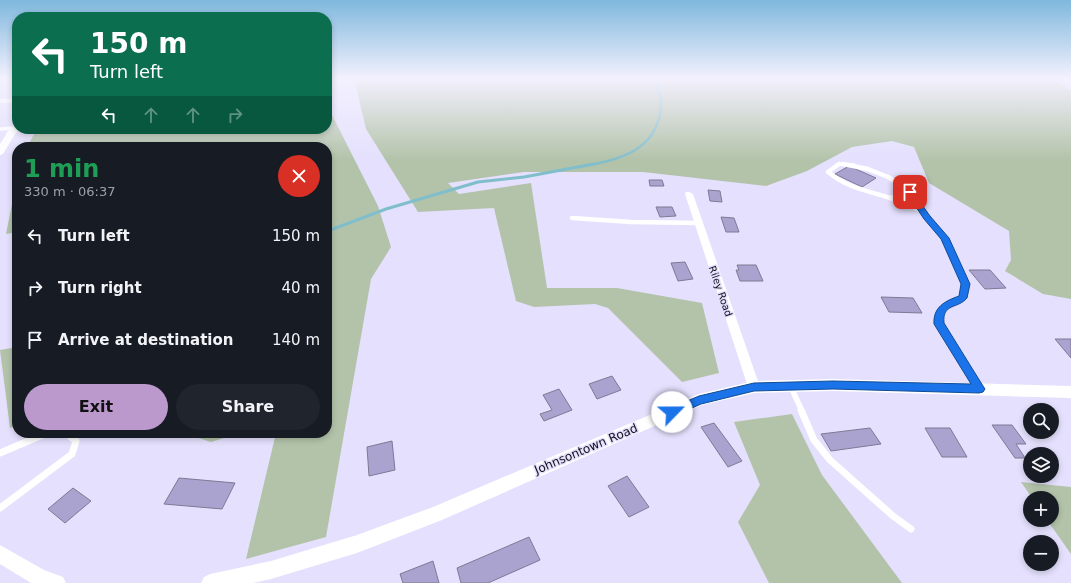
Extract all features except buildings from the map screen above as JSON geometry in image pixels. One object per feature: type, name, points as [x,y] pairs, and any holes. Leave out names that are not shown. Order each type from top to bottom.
[{"type":"street","points":[[0,152],[12,133]]},
{"type":"street","name":"Riley Road","points":[[689,194],[754,387]]},
{"type":"street","name":"Johnsontown Road","points":[[210,583],[271,570],[357,544],[436,514],[699,400],[754,387],[833,385],[1071,392]]},
{"type":"street","points":[[0,554],[45,581]]},
{"type":"lane","points":[[0,129],[12,128]]},
{"type":"lane","points":[[922,210],[892,198],[862,191],[838,180],[828,172],[839,164],[853,165],[888,177],[901,184],[910,192],[922,210],[945,238],[966,284],[963,298],[952,302],[942,310],[939,316],[939,324],[979,389]]},
{"type":"lane","points":[[892,198],[910,192]]},
{"type":"lane","points":[[572,218],[631,222],[698,223]]},
{"type":"lane","points":[[791,386],[814,440],[830,460],[893,516],[911,529]]},
{"type":"lane","points":[[0,453],[35,438]]},
{"type":"lane","points":[[0,508],[72,454],[76,441],[72,438]]},
{"type":"green space","points":[[360,105],[1071,105],[1071,299],[1043,294],[1005,271],[1011,260],[1009,231],[929,183],[914,147],[892,141],[852,147],[807,171],[766,186],[643,172],[524,172],[448,183],[459,194],[531,183],[547,288],[617,288],[702,303],[719,373],[682,382],[608,308],[595,304],[534,307],[516,301],[494,208],[418,212],[366,129]]},
{"type":"green space","points":[[332,115],[378,206],[391,247],[371,279],[326,537],[246,559],[275,438],[332,438],[332,142],[30,142],[34,134],[332,134]]},
{"type":"green space","points":[[12,204],[12,233],[6,234]]},
{"type":"green space","points":[[12,348],[12,427],[10,428],[0,350]]},
{"type":"green space","points":[[792,414],[822,475],[902,583],[769,583],[738,522],[760,485],[734,422]]},
{"type":"green space","points":[[199,438],[224,438],[211,442]]},
{"type":"green space","points":[[1021,482],[1071,487],[1071,554],[1052,527],[1059,527],[1059,491],[1027,491]]},
{"type":"waterway","points":[[591,165],[615,159],[628,154],[648,140],[655,130],[661,105]]},
{"type":"waterway","points":[[333,229],[386,209],[478,182],[524,177],[591,165]]},
{"type":"route","points":[[672,412],[699,400],[754,387],[833,385],[979,389],[939,324],[939,316],[942,310],[952,302],[963,298],[966,284],[945,238],[938,228],[927,218],[910,192]]}]
